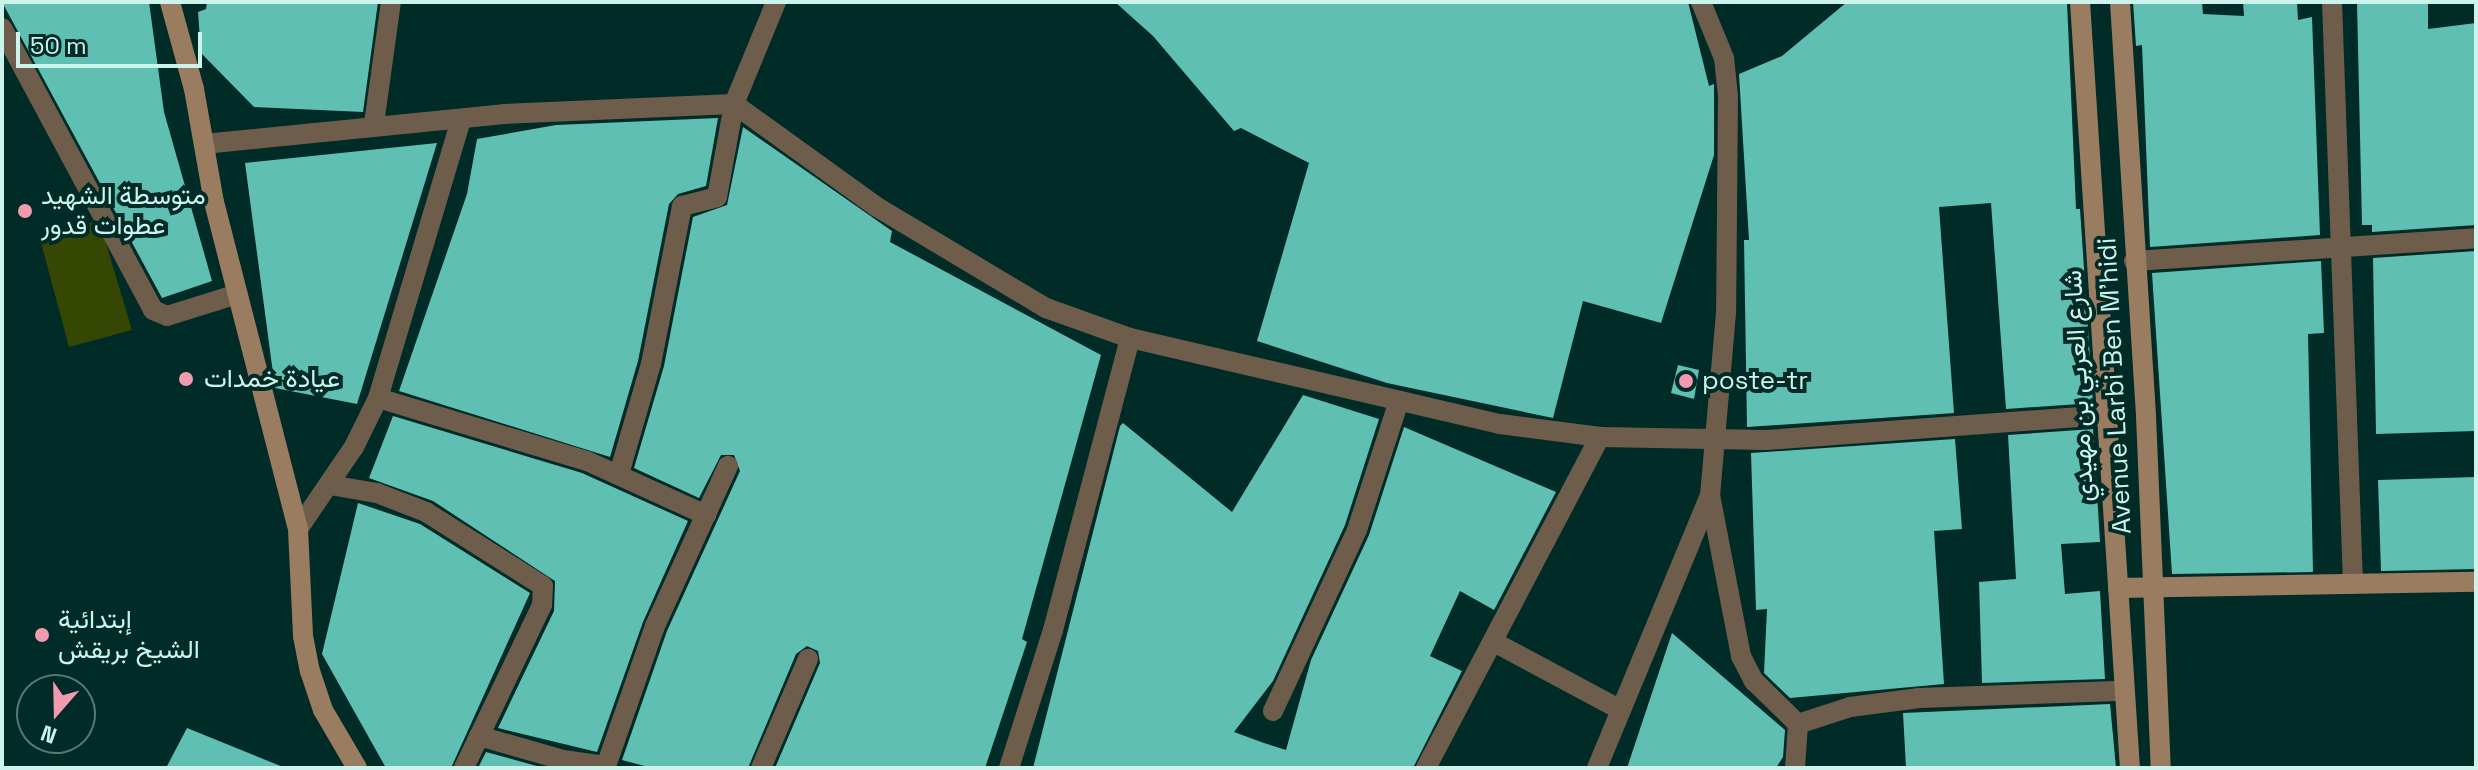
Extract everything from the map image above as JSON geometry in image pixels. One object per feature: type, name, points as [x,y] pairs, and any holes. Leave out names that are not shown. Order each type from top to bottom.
[{"type":"main road","points":[[170,2],[237,294],[298,529],[301,614],[310,671],[323,710],[357,768]]},
{"type":"main road","name":"شارع العربي بن مهيدي","points":[[2080,2],[2130,768]]},
{"type":"main road","name":"Avenue Larbi Ben M'hidi","points":[[2120,2],[2161,768]]},
{"type":"main road","points":[[2118,588],[2153,590],[2476,582]]},
{"type":"street","points":[[374,124],[391,2]]},
{"type":"street","points":[[619,474],[651,364],[682,206],[717,197],[734,104],[776,2]]},
{"type":"street","points":[[1597,768],[1710,495],[1719,442],[1728,95],[1724,58],[1701,2]]},
{"type":"street","points":[[2332,2],[2353,584]]},
{"type":"street","points":[[2,28],[153,310],[167,316],[237,294]]},
{"type":"street","points":[[204,144],[374,124],[621,106],[734,104],[877,207],[1046,308],[1130,338],[1500,424],[1600,437],[1719,442],[2105,415]]},
{"type":"street","points":[[298,529],[330,485],[378,398],[461,120]]},
{"type":"street","points":[[2134,261],[2342,250],[2476,238]]},
{"type":"street","points":[[1009,768],[1053,630],[1130,338]]},
{"type":"street","points":[[378,398],[619,474],[706,515]]},
{"type":"street","points":[[1273,711],[1357,530],[1399,401]]},
{"type":"street","points":[[1426,768],[1600,437]]},
{"type":"street","points":[[479,736],[563,760],[607,767],[655,626],[728,466]]},
{"type":"street","points":[[330,485],[377,493],[426,512],[543,586],[542,605],[464,768]]},
{"type":"street","points":[[1710,495],[1741,656],[1754,681],[1798,724],[1800,766]]},
{"type":"street","points":[[1494,642],[1621,710]]},
{"type":"street","points":[[761,768],[808,659]]},
{"type":"street","points":[[1798,724],[1850,707],[1905,700],[2124,691]]},
{"type":"green space","points":[[99,220],[132,330],[69,347],[40,239]]},
{"type":"building","points":[[2,2],[149,2],[164,112],[212,281],[162,298]]},
{"type":"building","points":[[207,2],[378,2],[363,112],[254,107],[201,53],[198,12],[206,9]]},
{"type":"building","points":[[1115,2],[1688,2],[1709,86],[1714,84],[1714,155],[1661,323],[1583,301],[1553,418],[1387,383],[1257,341],[1309,163],[1241,128],[1234,131],[1153,36]]},
{"type":"building","points":[[1847,2],[2067,2],[2076,209],[2080,209],[2093,403],[2006,409],[1991,203],[1939,207],[1954,413],[1747,427],[1744,240],[1749,240],[1739,74],[1782,56]]},
{"type":"building","points":[[2133,2],[2202,2],[2203,14],[2244,16],[2243,2],[2297,2],[2298,20],[2312,17],[2320,235],[2150,247],[2142,45],[2136,46]]},
{"type":"building","points":[[2357,2],[2428,2],[2428,29],[2476,23],[2476,225],[2372,232],[2372,225],[2362,225]]},
{"type":"building","points":[[718,118],[706,186],[678,194],[669,204],[638,361],[610,457],[399,391],[467,194],[477,139],[556,125]]},
{"type":"building","points":[[743,127],[892,231],[890,242],[1101,355],[1022,639],[1027,642],[985,768],[775,768],[820,663],[818,651],[807,646],[796,654],[748,768],[652,768],[622,760],[667,631],[740,471],[734,455],[721,455],[699,498],[634,468],[664,366],[693,217],[727,205]]},
{"type":"building","points":[[437,143],[357,404],[275,388],[245,163]]},
{"type":"building","points":[[2476,251],[2476,431],[2376,434],[2373,258]]},
{"type":"building","points":[[2321,261],[2324,333],[2308,334],[2313,572],[2172,574],[2152,273]]},
{"type":"building","name":"poste-tr","points":[[1678,365],[1699,370],[1694,399],[1671,393]]},
{"type":"building","points":[[1303,395],[1379,419],[1345,525],[1273,681],[1234,732],[1286,750],[1311,660],[1369,535],[1404,427],[1556,492],[1494,610],[1460,591],[1430,656],[1462,671],[1413,768],[1033,768],[1120,426],[1123,423],[1232,512]]},
{"type":"building","points":[[393,416],[582,473],[688,521],[643,622],[597,752],[498,728],[554,611],[555,581],[433,501],[369,478]]},
{"type":"building","points":[[2093,429],[2100,542],[2061,544],[2065,594],[2100,591],[2105,679],[1982,683],[1979,582],[2016,579],[2008,435]]},
{"type":"building","points":[[1955,439],[1962,529],[1934,531],[1944,684],[1790,698],[1764,673],[1767,609],[1756,610],[1751,453]]},
{"type":"building","points":[[2476,477],[2476,569],[2381,571],[2378,480]]},
{"type":"building","points":[[358,503],[420,524],[530,593],[451,768],[386,768],[322,654]]},
{"type":"building","points":[[1672,633],[1785,730],[1783,757],[1776,768],[1627,768]]},
{"type":"building","points":[[2110,704],[2116,768],[1906,768],[1903,713]]},
{"type":"building","points":[[187,728],[283,767],[283,768],[166,768]]},
{"type":"building","points":[[486,752],[544,768],[478,768]]},
{"type":"place","name":"متوسطة الشهيد عطوات قدور","points":[[25,211]]},
{"type":"place","name":"عيادة خمدات","points":[[186,379]]},
{"type":"place","name":"poste-tr","points":[[1686,381]]},
{"type":"place","name":"إبتدائية الشيخ بريقش","points":[[42,635]]}]
